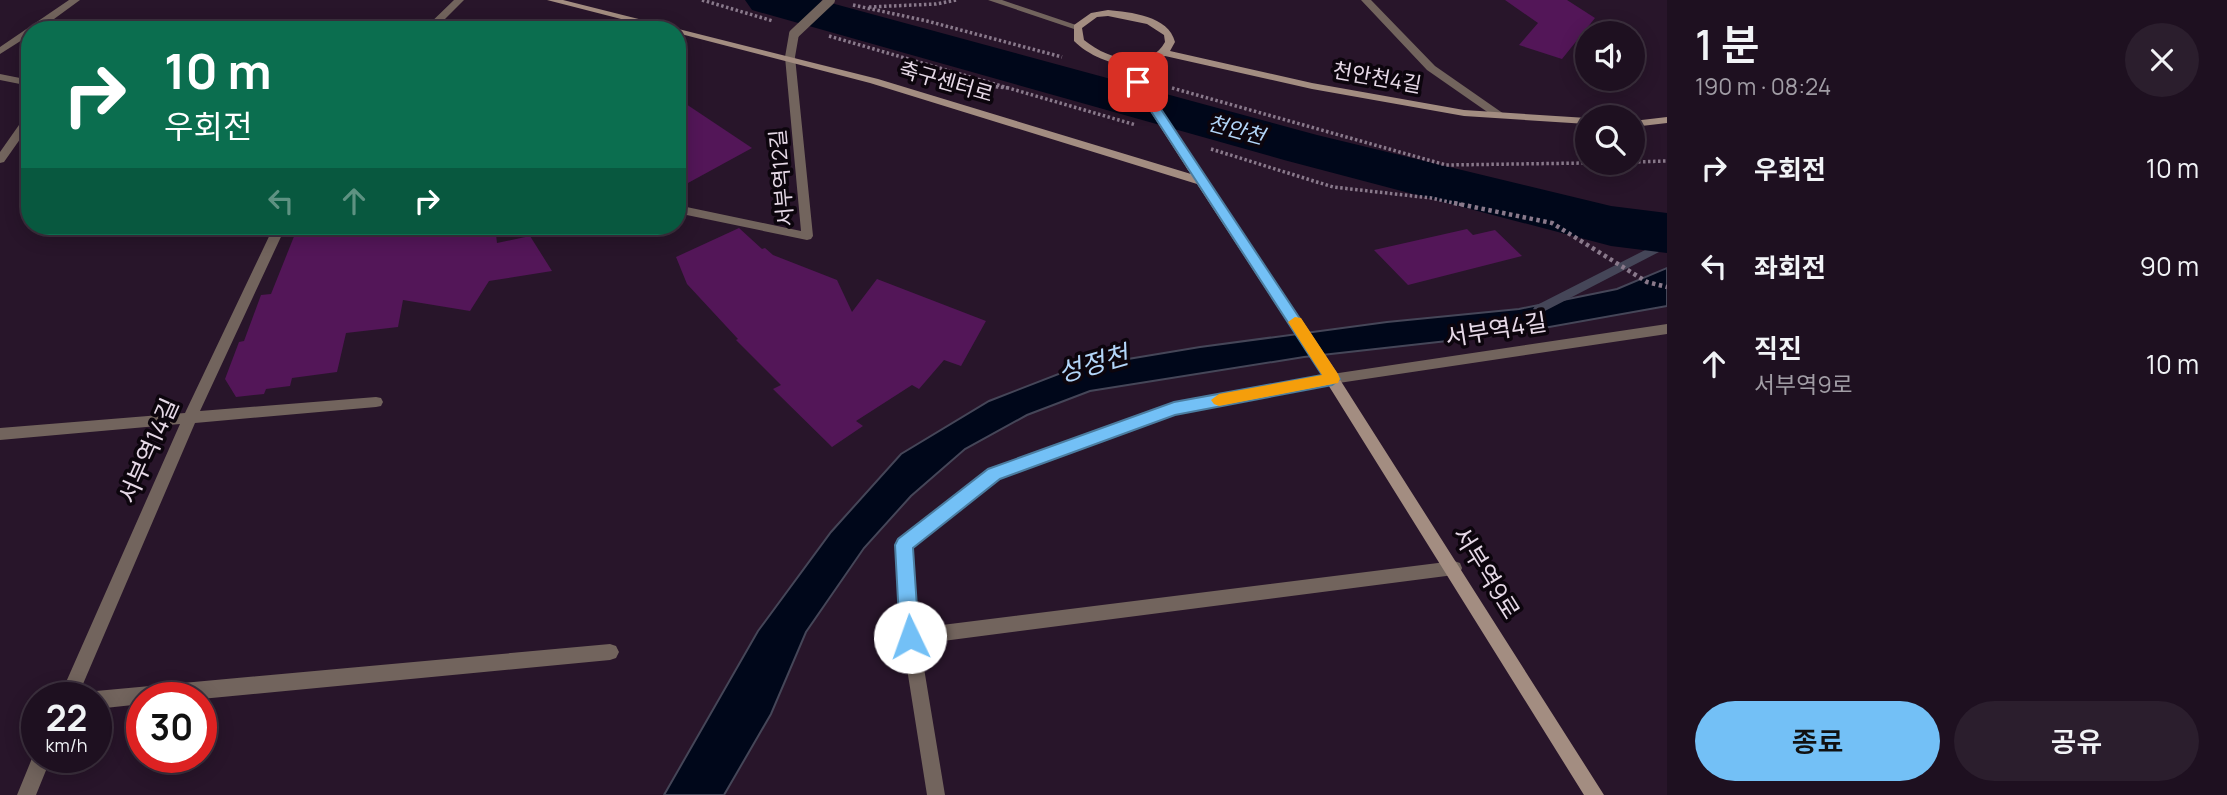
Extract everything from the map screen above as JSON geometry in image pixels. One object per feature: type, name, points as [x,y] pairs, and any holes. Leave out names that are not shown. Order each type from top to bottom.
[{"type":"street","points":[[44,21],[75,0]]},
{"type":"street","points":[[437,21],[459,0]]},
{"type":"street","name":"축구센터로","points":[[552,0],[640,21]]},
{"type":"street","name":"서부역12길","points":[[686,211],[807,236],[790,57],[794,34],[830,0]]},
{"type":"street","points":[[993,0],[1077,27]]},
{"type":"street","points":[[1366,0],[1431,68],[1500,116]]},
{"type":"street","points":[[1124,13],[1139,16],[1163,29],[1169,45],[1164,53],[1140,61],[1110,59],[1086,48],[1079,41],[1077,27],[1094,15],[1124,13]]},
{"type":"street","name":"축구센터로","points":[[686,32],[790,57],[1004,119],[1201,181]]},
{"type":"street","points":[[0,51],[21,37]]},
{"type":"street","name":"천안천4길","points":[[1164,53],[1325,88],[1464,114],[1575,120]]},
{"type":"street","points":[[1124,61],[1201,181]]},
{"type":"street","points":[[0,78],[21,82]]},
{"type":"street","points":[[1645,123],[1667,120]]},
{"type":"street","points":[[0,160],[21,130]]},
{"type":"street","name":"서부역9로","points":[[1201,181],[1454,568],[1595,795]]},
{"type":"street","name":"서부역14길","points":[[75,682],[190,418],[276,235]]},
{"type":"street","name":"서부역4길","points":[[910,637],[904,545],[994,474],[1174,409],[1332,379],[1667,329]]},
{"type":"street","points":[[0,434],[376,402]]},
{"type":"street","points":[[936,795],[910,637],[1454,568]]},
{"type":"street","points":[[112,699],[610,652]]},
{"type":"street","points":[[26,795],[36,773]]},
{"type":"path","points":[[861,7],[936,4],[956,0]]},
{"type":"path","points":[[842,2],[927,21],[1074,61]]},
{"type":"path","points":[[1167,87],[1446,165],[1575,163]]},
{"type":"path","points":[[1645,162],[1667,161]]},
{"type":"path","points":[[1573,236],[1647,282],[1667,287]]},
{"type":"water","points":[[1667,268],[1667,306],[1510,334],[1304,357],[1090,391],[1027,415],[965,449],[911,496],[864,548],[806,632],[771,714],[724,795],[664,795],[758,631],[831,532],[901,454],[989,401],[1074,368],[1200,347],[1387,322],[1519,309],[1617,289]]},
{"type":"building","points":[[1505,0],[1567,0],[1595,18],[1593,21],[1575,21],[1575,43],[1562,59],[1519,45],[1538,23]]},
{"type":"building","points":[[686,104],[752,148],[686,184]]},
{"type":"building","points":[[739,228],[762,249],[765,248],[773,255],[837,280],[852,312],[877,279],[986,321],[961,366],[944,360],[919,389],[912,385],[856,421],[863,426],[832,447],[773,389],[781,385],[736,340],[738,339],[687,284],[676,257]]},
{"type":"building","points":[[1467,229],[1473,235],[1495,230],[1522,256],[1408,285],[1374,250]]},
{"type":"building","points":[[295,235],[496,235],[497,243],[530,236],[552,271],[489,281],[470,311],[403,300],[398,327],[346,333],[337,372],[292,378],[290,386],[266,389],[264,394],[236,397],[225,379],[239,342],[244,341],[261,295],[271,294]]},
{"type":"waterway","name":"천안천","points":[[768,0],[1303,148],[1611,226],[1667,233]]},
{"type":"waterway","name":"성정천","points":[[1539,309],[1657,249],[1667,248]]},
{"type":"slow traffic","points":[[1219,400],[1332,379],[1295,322]]},
{"type":"route","points":[[910,637],[904,545],[994,474],[1174,409],[1332,379],[1138,82]]}]
